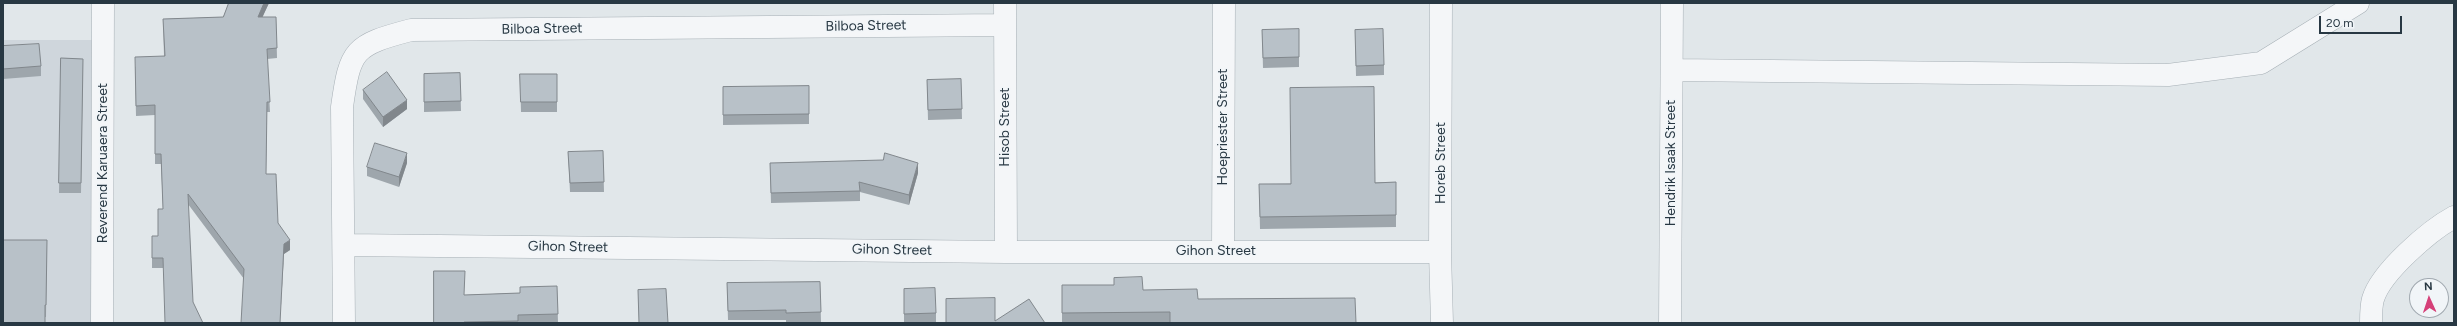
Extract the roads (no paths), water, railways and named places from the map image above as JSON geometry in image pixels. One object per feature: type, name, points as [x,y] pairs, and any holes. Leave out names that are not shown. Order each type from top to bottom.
[{"type":"street","name":"Reverend Karuaera Street","points":[[102,323],[103,3]]},
{"type":"street","name":"Hisob Street","points":[[1005,3],[1006,252]]},
{"type":"street","name":"Hoepriester Street","points":[[1222,250],[1224,3]]},
{"type":"street","name":"Horeb Street","points":[[1441,3],[1440,252],[1442,323]]},
{"type":"street","name":"Hendrik Isaak Street","points":[[1670,323],[1672,3]]},
{"type":"street","points":[[1672,70],[2168,75],[2261,63],[2358,3]]},
{"type":"street","name":"Bilboa Street","points":[[344,323],[342,107],[347,74],[356,53],[377,39],[411,30],[1005,25]]},
{"type":"street","points":[[2371,323],[2373,298],[2389,273],[2412,248],[2436,227],[2454,217]]},
{"type":"street","name":"Gihon Street","points":[[344,245],[1006,252],[1222,250],[1440,252]]}]
